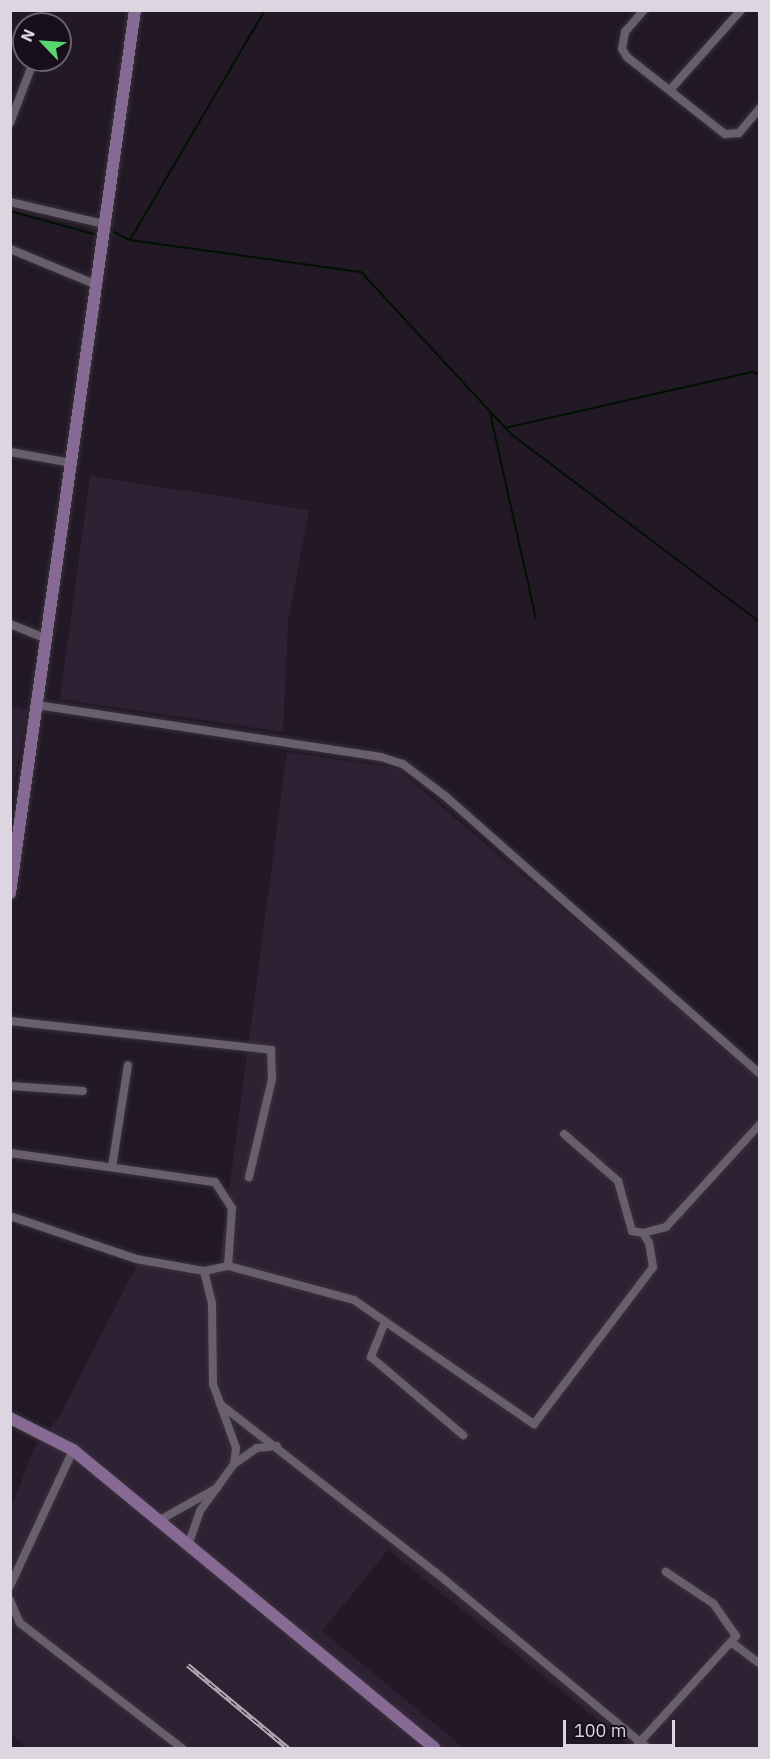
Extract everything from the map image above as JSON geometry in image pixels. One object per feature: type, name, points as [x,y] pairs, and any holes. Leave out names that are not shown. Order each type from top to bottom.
[{"type":"main road","points":[[10,893],[135,10]]},
{"type":"main road","points":[[10,1418],[73,1450],[434,1749]]},
{"type":"street","points":[[644,10],[625,32],[622,49],[627,57],[730,136],[739,133],[759,108]]},
{"type":"street","points":[[670,90],[741,10]]},
{"type":"street","points":[[10,123],[29,72]]},
{"type":"street","points":[[10,202],[104,224]]},
{"type":"street","points":[[10,249],[97,285]]},
{"type":"street","points":[[10,452],[71,463]]},
{"type":"street","points":[[10,624],[46,639]]},
{"type":"street","points":[[37,705],[381,757],[403,764],[438,789],[759,1074]]},
{"type":"street","points":[[10,1021],[271,1050],[272,1079],[249,1177]]},
{"type":"street","points":[[112,1167],[128,1065]]},
{"type":"street","points":[[10,1086],[83,1091]]},
{"type":"street","points":[[564,1134],[618,1181],[632,1231],[643,1233],[666,1227],[759,1124]]},
{"type":"street","points":[[10,1153],[215,1182],[232,1208],[228,1266]]},
{"type":"street","points":[[10,1216],[136,1259],[204,1271],[228,1266],[354,1300],[534,1424],[653,1267],[649,1243],[643,1233]]},
{"type":"street","points":[[204,1271],[212,1304],[213,1384],[236,1448],[234,1464]]},
{"type":"street","points":[[385,1322],[371,1357],[463,1435]]},
{"type":"street","points":[[220,1404],[277,1446],[637,1745],[648,1749]]},
{"type":"street","points":[[188,1545],[200,1511],[234,1464],[257,1448],[277,1446]]},
{"type":"street","points":[[10,1586],[73,1450]]},
{"type":"street","points":[[158,1521],[219,1487]]},
{"type":"street","points":[[637,1745],[736,1636],[730,1622],[714,1604],[666,1572]]},
{"type":"street","points":[[10,1600],[20,1623],[182,1749]]},
{"type":"street","points":[[731,1642],[759,1664]]},
{"type":"shaded area","points":[[90,476],[309,510],[288,622],[283,732],[60,699]]},
{"type":"shaded area","points":[[10,706],[27,710],[11,802]]},
{"type":"shaded area","points":[[287,752],[396,768],[759,1075],[759,1748],[625,1748],[628,1745],[388,1550],[322,1631],[464,1748],[28,1748],[11,1734],[11,1509],[34,1448],[60,1415],[141,1257],[180,1266],[219,1266]]},
{"type":"waterway","points":[[130,240],[265,10]]},
{"type":"waterway","points":[[10,211],[97,235]]},
{"type":"waterway","points":[[114,232],[130,240],[361,272],[511,434],[760,622]]},
{"type":"waterway","points":[[505,428],[751,372],[760,374]]},
{"type":"waterway","points":[[490,413],[536,618]]},
{"type":"railway","points":[[188,1665],[288,1748]]}]
